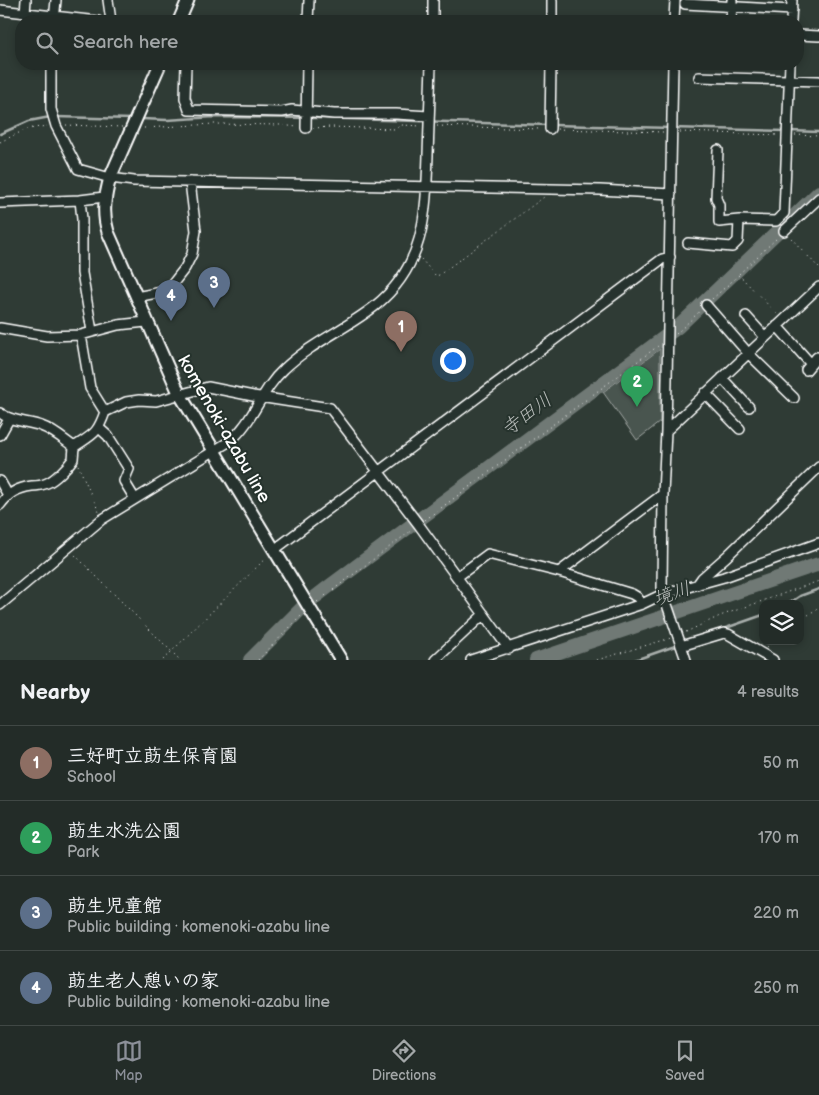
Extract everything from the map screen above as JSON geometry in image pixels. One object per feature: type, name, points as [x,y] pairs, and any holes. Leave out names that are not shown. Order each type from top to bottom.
[{"type":"main road","points":[[181,15],[188,0]]},
{"type":"main road","name":"komenoki-azabu line","points":[[157,70],[110,178],[104,197],[105,219],[108,232],[146,322],[179,393],[341,660]]},
{"type":"street","points":[[25,13],[26,0]]},
{"type":"street","points":[[54,15],[56,0]]},
{"type":"street","points":[[108,0],[110,15]]},
{"type":"street","points":[[308,15],[309,0]]},
{"type":"street","points":[[433,0],[433,15]]},
{"type":"street","points":[[552,0],[552,15]]},
{"type":"street","points":[[674,15],[675,0]]},
{"type":"street","points":[[685,4],[792,5]]},
{"type":"street","points":[[0,10],[35,15]]},
{"type":"street","points":[[804,35],[819,36]]},
{"type":"street","points":[[51,70],[51,109],[56,126],[78,169],[110,178],[190,182],[644,191],[671,194]]},
{"type":"street","points":[[186,70],[185,98],[189,110],[430,116]]},
{"type":"street","points":[[306,127],[307,70]]},
{"type":"street","points":[[0,605],[101,520],[230,441],[242,430],[261,397],[276,377],[291,363],[366,313],[388,295],[400,281],[415,253],[425,218],[431,70]]},
{"type":"street","points":[[550,129],[551,70]]},
{"type":"street","points":[[673,70],[666,431],[663,494],[664,597],[686,660]]},
{"type":"street","points":[[718,150],[716,198],[719,205],[719,222],[739,220],[776,221],[784,213],[790,70]]},
{"type":"street","points":[[699,77],[819,81]]},
{"type":"street","points":[[136,297],[167,291],[185,268],[192,254],[196,231],[190,182]]},
{"type":"street","points":[[0,203],[80,200],[104,197]]},
{"type":"street","points":[[80,200],[82,273],[92,331]]},
{"type":"street","points":[[784,231],[818,201]]},
{"type":"street","points":[[688,243],[732,247],[738,241],[739,220]]},
{"type":"street","points":[[274,550],[662,259],[670,257]]},
{"type":"street","points":[[666,431],[819,287]]},
{"type":"street","points":[[706,305],[748,353],[794,398]]},
{"type":"street","points":[[746,316],[764,337]]},
{"type":"street","points":[[0,328],[48,336],[81,335],[118,325],[146,322]]},
{"type":"street","points":[[780,323],[811,364]]},
{"type":"street","points":[[0,505],[8,495],[21,487],[47,484],[73,459],[74,447],[99,428],[104,412],[90,388],[81,335]]},
{"type":"street","points":[[722,378],[748,407]]},
{"type":"street","points":[[104,412],[126,402],[156,400],[179,393],[213,387],[330,408],[509,649]]},
{"type":"street","points":[[705,393],[740,430]]},
{"type":"street","points":[[0,413],[9,419],[49,429],[74,447]]},
{"type":"street","points":[[0,435],[9,419]]},
{"type":"street","points":[[99,428],[108,436],[128,469],[124,481],[135,499]]},
{"type":"street","points":[[696,585],[819,467]]},
{"type":"street","points":[[0,482],[8,495]]},
{"type":"street","points":[[558,572],[663,494]]},
{"type":"street","points":[[471,660],[509,649],[819,544]]},
{"type":"street","points":[[457,577],[488,554],[632,594],[642,604]]},
{"type":"street","points":[[434,660],[484,614]]},
{"type":"street","points":[[681,646],[721,634],[728,634],[774,660]]},
{"type":"path","points":[[0,142],[27,129],[84,124],[132,127],[181,127],[214,124],[395,129],[402,125],[819,136]]},
{"type":"path","points":[[415,253],[431,272],[436,276],[439,275],[551,189]]},
{"type":"path","points":[[258,660],[309,608],[667,336],[681,329],[784,231],[819,268]]},
{"type":"path","points":[[738,275],[780,323]]},
{"type":"path","points":[[73,459],[95,503],[101,520]]},
{"type":"path","points":[[68,548],[180,660]]},
{"type":"path","points":[[163,660],[274,550]]},
{"type":"path","points":[[597,660],[676,634],[720,616],[819,582]]},
{"type":"path","points":[[804,619],[819,607]]},
{"type":"shaded area","points":[[660,349],[660,422],[637,440],[603,392]]},
{"type":"waterway","points":[[0,134],[29,121],[50,117]]},
{"type":"waterway","points":[[56,117],[133,119]]},
{"type":"waterway","points":[[141,119],[167,120],[214,117],[317,118],[548,125]]},
{"type":"waterway","points":[[553,125],[785,131]]},
{"type":"waterway","points":[[790,131],[819,132]]},
{"type":"waterway","name":"寺田川","points":[[250,660],[305,605],[678,327],[819,192]]},
{"type":"waterway","name":"境川","points":[[536,660],[819,564]]},
{"type":"waterway","points":[[794,600],[819,589]]},
{"type":"waterway","points":[[723,629],[759,616]]},
{"type":"waterway","points":[[635,660],[678,645]]},
{"type":"place","name":"莇生児童館","points":[[214,308]]},
{"type":"place","name":"莇生老人憩いの家","points":[[171,321]]},
{"type":"place","name":"三好町立莇生保育園","points":[[401,352]]},
{"type":"place","name":"莇生水洗公園","points":[[637,407]]}]
